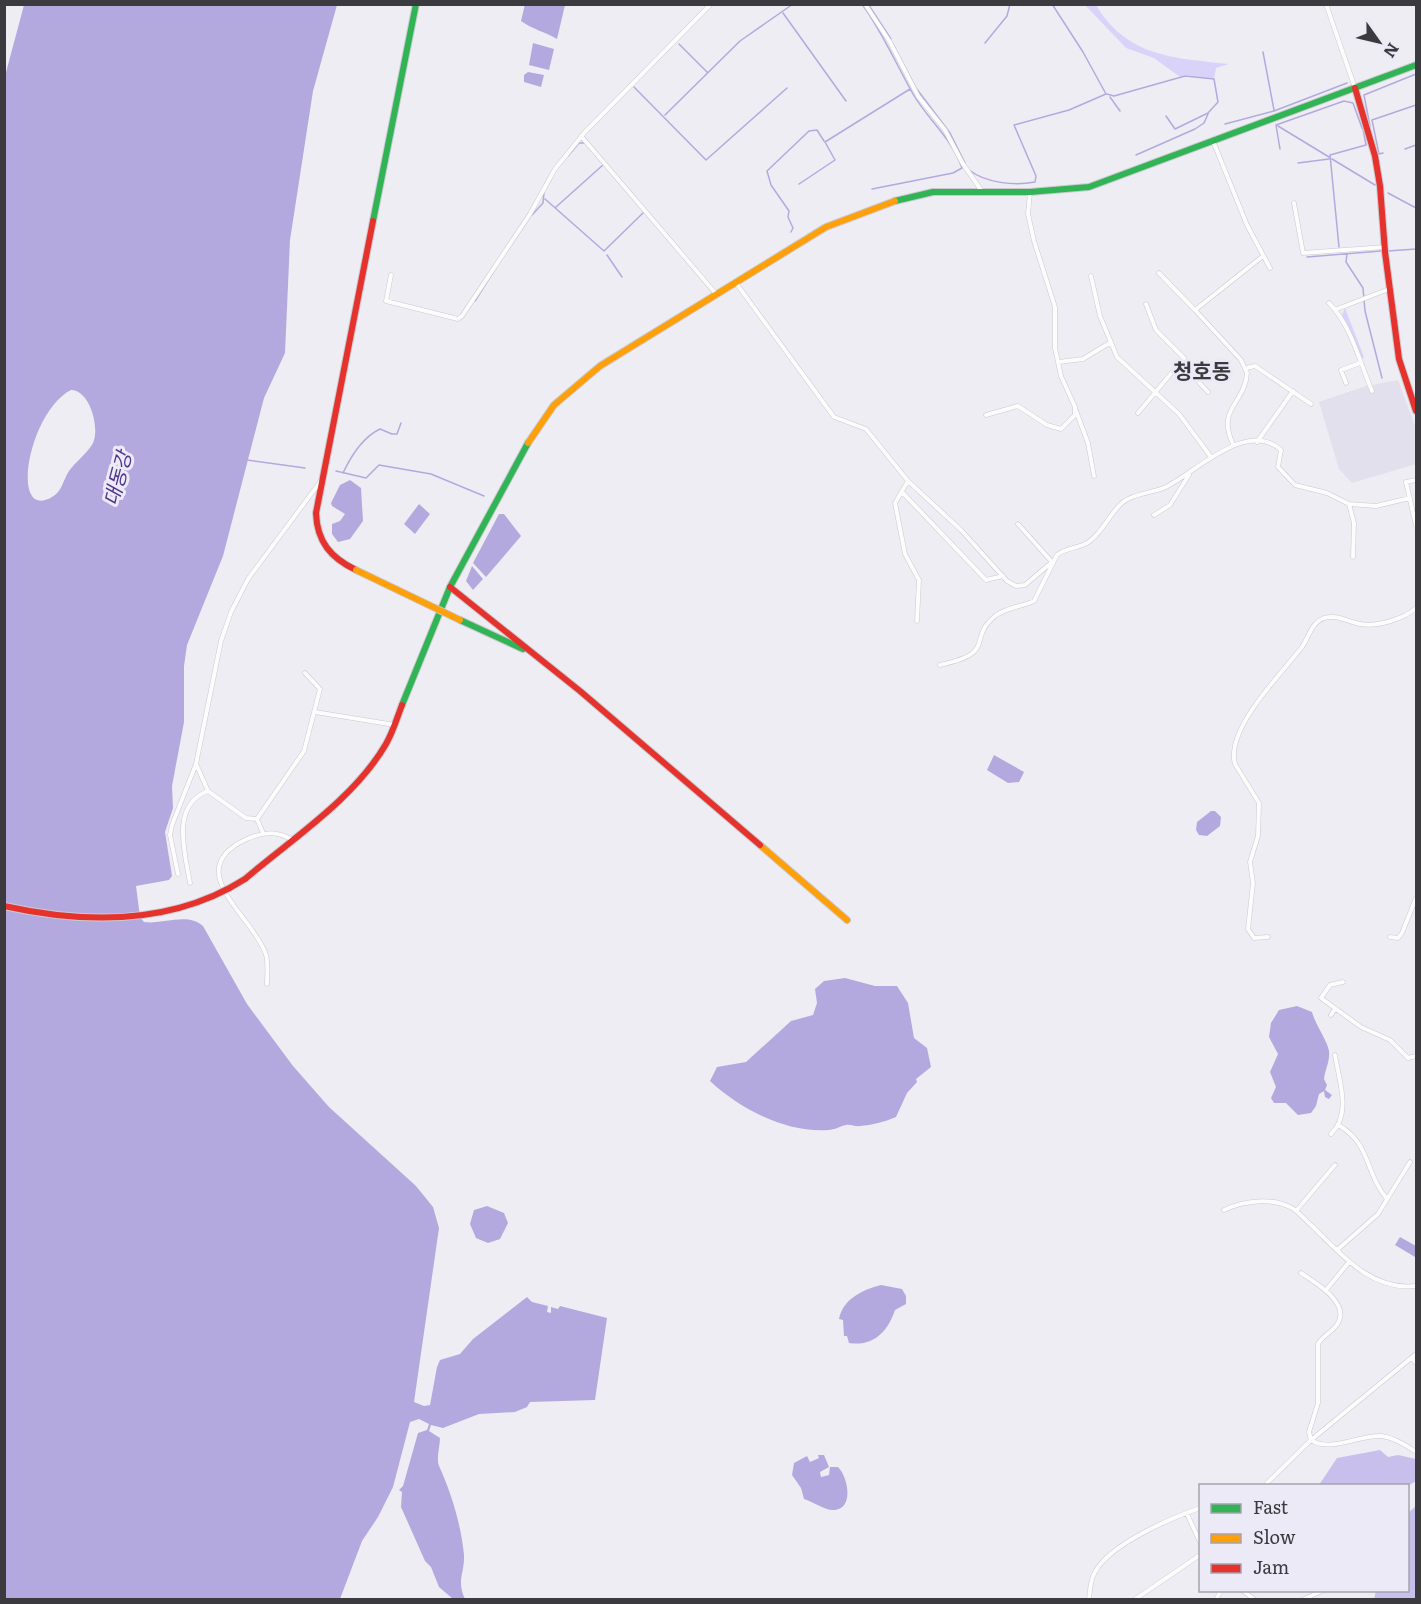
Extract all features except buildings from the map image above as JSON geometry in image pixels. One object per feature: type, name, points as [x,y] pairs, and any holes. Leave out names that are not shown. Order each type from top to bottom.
[{"type":"main road","points":[[416,4],[316,513],[317,534],[326,551],[356,570],[532,654]]},
{"type":"main road","points":[[4,906],[50,917],[77,919],[134,916],[208,902],[232,890],[346,794],[365,774],[387,743],[450,587],[524,449],[554,405],[600,366],[826,227],[856,213],[902,198],[961,190],[1030,192],[1070,190],[1096,185],[1416,65]]},
{"type":"main road","points":[[1355,88],[1379,176],[1384,247],[1399,359],[1416,411]]},
{"type":"main road","points":[[450,587],[656,755],[847,920]]},
{"type":"street","points":[[391,275],[386,302],[446,318],[458,319],[462,316],[530,214],[555,169],[581,136],[711,4]]},
{"type":"street","points":[[865,4],[890,42],[918,96],[945,130],[963,164],[981,190]]},
{"type":"street","points":[[1326,4],[1355,88]]},
{"type":"street","points":[[581,136],[717,295]]},
{"type":"street","points":[[1213,140],[1243,218],[1270,268]]},
{"type":"street","points":[[1030,192],[1028,214],[1055,307],[1053,338],[1064,384],[1088,443],[1094,476]]},
{"type":"street","points":[[1294,203],[1303,253],[1384,247]]},
{"type":"street","points":[[1195,310],[1263,256]]},
{"type":"street","points":[[1159,273],[1246,368],[1247,381],[1244,389],[1227,415],[1229,434],[1233,444]]},
{"type":"street","points":[[1091,276],[1092,289],[1097,297],[1100,316],[1110,342],[1123,364],[1179,414],[1211,457]]},
{"type":"street","points":[[736,283],[834,417],[866,429],[908,481],[961,530],[1012,585],[1025,585],[1052,562],[1061,551],[1080,547],[1090,541],[1124,502],[1153,492],[1189,475],[1211,457],[1233,444],[1257,442],[1271,444],[1281,450],[1278,467],[1289,481],[1349,504],[1376,506],[1410,498]]},
{"type":"street","points":[[1337,309],[1389,289]]},
{"type":"street","points":[[1329,303],[1337,309],[1372,391]]},
{"type":"street","points":[[1138,413],[1181,363],[1183,354],[1156,330],[1146,304]]},
{"type":"street","points":[[1059,362],[1083,358],[1110,342]]},
{"type":"street","points":[[1181,363],[1208,392]]},
{"type":"street","points":[[1346,383],[1341,370],[1360,363]]},
{"type":"street","points":[[1246,368],[1255,366],[1311,404]]},
{"type":"street","points":[[1257,442],[1293,391]]},
{"type":"street","points":[[986,415],[1018,405],[1054,429],[1061,429],[1075,415],[1075,407]]},
{"type":"street","points":[[1154,515],[1170,505],[1189,475]]},
{"type":"street","points":[[178,874],[170,835],[196,765],[221,642],[231,612],[248,579],[323,478]]},
{"type":"street","points":[[1416,480],[1406,482],[1416,526]]},
{"type":"street","points":[[908,481],[895,503],[905,554],[919,580],[917,621]]},
{"type":"street","points":[[902,492],[986,580],[1003,576]]},
{"type":"street","points":[[1349,504],[1354,523],[1353,557]]},
{"type":"street","points":[[1018,524],[1052,562]]},
{"type":"street","points":[[940,665],[971,657],[978,650],[986,629],[995,616],[1007,609],[1034,601],[1043,586],[1052,562]]},
{"type":"street","points":[[1268,937],[1254,938],[1248,929],[1252,883],[1250,862],[1257,836],[1259,803],[1235,764],[1233,758],[1236,741],[1251,712],[1303,645],[1316,623],[1332,616],[1366,625],[1404,617],[1416,608]]},
{"type":"street","points":[[257,819],[304,751],[320,689],[306,672]]},
{"type":"street","points":[[315,712],[396,725]]},
{"type":"street","points":[[196,765],[208,791],[246,818],[257,819]]},
{"type":"street","points":[[190,883],[182,823],[194,802],[208,791]]},
{"type":"street","points":[[257,819],[263,833]]},
{"type":"street","points":[[267,984],[265,952],[227,898],[220,880],[222,858],[229,850],[263,833],[281,834],[291,839]]},
{"type":"street","points":[[1390,937],[1398,938],[1402,933],[1416,898]]},
{"type":"street","points":[[1343,982],[1330,985],[1322,994],[1322,998],[1360,1027],[1390,1040],[1408,1058],[1416,1056]]},
{"type":"street","points":[[1331,1015],[1335,1010]]},
{"type":"street","points":[[1331,1134],[1340,1126],[1343,1102],[1335,1055]]},
{"type":"street","points":[[1340,1126],[1358,1139],[1380,1191],[1387,1199]]},
{"type":"street","points":[[1337,1250],[1373,1220],[1410,1162]]},
{"type":"street","points":[[1296,1211],[1335,1165]]},
{"type":"street","points":[[1224,1210],[1241,1202],[1281,1205],[1296,1211],[1349,1262],[1388,1286],[1416,1286]]},
{"type":"street","points":[[1326,1290],[1349,1262]]},
{"type":"street","points":[[1301,1273],[1326,1290],[1338,1307],[1340,1320],[1318,1344],[1318,1403],[1309,1432],[1311,1440]]},
{"type":"street","points":[[1265,1484],[1311,1440],[1414,1356],[1416,1363]]},
{"type":"street","points":[[1311,1440],[1324,1444],[1380,1436],[1401,1442],[1416,1452]]},
{"type":"street","points":[[1089,1599],[1094,1574],[1110,1556],[1129,1541],[1199,1508]]},
{"type":"street","points":[[1186,1514],[1199,1540]]},
{"type":"street","points":[[1134,1599],[1199,1556]]},
{"type":"street","points":[[1302,1599],[1319,1592]]},
{"type":"shaded area","points":[[1085,5],[1096,5],[1108,22],[1122,35],[1153,52],[1189,60],[1229,64],[1216,68],[1214,79],[1185,75],[1180,77],[1154,58],[1126,48]]},
{"type":"shaded area","points":[[1345,308],[1364,357],[1361,359],[1342,315]]},
{"type":"shaded area","points":[[1398,380],[1416,429],[1416,464],[1352,483],[1339,469],[1319,402],[1366,386]]},
{"type":"shaded area","points":[[1380,1450],[1388,1457],[1398,1455],[1416,1459],[1416,1481],[1409,1485],[1320,1484],[1337,1458]]},
{"type":"shaded area","points":[[1416,1506],[1416,1599],[1374,1599],[1376,1592],[1409,1592],[1409,1512]]},
{"type":"water","points":[[525,4],[565,5],[557,39],[521,21]]},
{"type":"water","name":"대동강","points":[[24,5],[337,5],[313,91],[290,240],[285,353],[264,398],[223,556],[187,645],[184,666],[184,722],[172,786],[173,808],[165,832],[172,876],[169,880],[136,886],[140,917],[144,922],[182,919],[197,922],[203,926],[247,1004],[293,1066],[329,1107],[416,1186],[433,1207],[439,1228],[414,1402],[424,1406],[430,1405],[440,1360],[460,1354],[473,1339],[527,1297],[532,1302],[548,1306],[547,1312],[551,1313],[551,1307],[558,1309],[560,1306],[607,1318],[595,1400],[530,1402],[527,1407],[515,1412],[479,1414],[443,1428],[431,1425],[429,1431],[440,1438],[438,1463],[461,1532],[464,1561],[461,1586],[465,1599],[453,1599],[439,1587],[401,1507],[402,1492],[399,1490],[403,1486],[418,1433],[427,1430],[429,1424],[419,1419],[410,1422],[393,1487],[378,1517],[362,1541],[340,1599],[5,1600],[5,76]],"holes":[[[71,390],[78,392],[92,411],[95,428],[93,443],[69,471],[58,492],[52,497],[39,500],[31,494],[28,480],[29,461],[35,440],[56,402]]]},
{"type":"water","points":[[533,43],[554,49],[549,70],[529,65]]},
{"type":"water","points":[[528,72],[544,75],[541,87],[524,82],[524,75]]},
{"type":"water","points":[[350,480],[361,488],[363,521],[350,539],[338,542],[332,534],[332,524],[340,521],[345,514],[331,503],[340,485]]},
{"type":"water","points":[[419,504],[430,514],[415,534],[404,524]]},
{"type":"water","points":[[499,514],[504,514],[521,536],[486,577],[473,563]]},
{"type":"water","points":[[472,566],[483,579],[473,590],[466,581]]},
{"type":"water","points":[[994,755],[1024,772],[1019,782],[1008,783],[987,770]]},
{"type":"water","points":[[1211,811],[1215,811],[1221,817],[1220,826],[1207,836],[1199,835],[1196,830],[1197,822]]},
{"type":"water","points":[[845,978],[875,986],[897,986],[908,1003],[914,1038],[927,1048],[931,1067],[916,1079],[917,1082],[907,1093],[896,1117],[874,1124],[846,1125],[831,1130],[796,1128],[749,1110],[710,1081],[717,1067],[746,1062],[791,1021],[813,1015],[817,1003],[815,989],[824,981]]},
{"type":"water","points":[[1297,1006],[1312,1012],[1328,1047],[1329,1059],[1324,1079],[1327,1085],[1325,1090],[1332,1095],[1329,1099],[1325,1097],[1324,1091],[1319,1094],[1316,1106],[1311,1113],[1298,1115],[1286,1103],[1274,1103],[1271,1098],[1276,1087],[1270,1072],[1278,1054],[1269,1037],[1271,1023],[1279,1010]]},
{"type":"water","points":[[487,1206],[504,1213],[508,1223],[500,1239],[488,1243],[476,1238],[470,1224],[474,1210]]},
{"type":"water","points":[[1400,1237],[1416,1246],[1415,1257],[1395,1245]]},
{"type":"water","points":[[881,1285],[902,1289],[906,1296],[906,1304],[895,1310],[888,1325],[879,1336],[858,1344],[849,1343],[847,1336],[844,1336],[843,1320],[839,1319],[841,1312],[854,1296]]},
{"type":"water","points":[[818,1455],[824,1455],[829,1467],[820,1472],[821,1477],[829,1475],[830,1467],[838,1467],[844,1477],[847,1498],[841,1508],[827,1509],[804,1499],[801,1488],[792,1475],[794,1463],[807,1456],[810,1462],[819,1458]]},
{"type":"waterway","points":[[665,115],[740,41],[793,4]]},
{"type":"waterway","points":[[862,4],[883,37],[913,94],[952,147],[962,168],[953,173],[872,189]]},
{"type":"waterway","points":[[868,4],[891,39]]},
{"type":"waterway","points":[[985,43],[1007,16],[1010,4]]},
{"type":"waterway","points":[[969,170],[992,181],[1018,184],[1035,182],[1036,176],[1014,125],[1069,110],[1106,94],[1083,52],[1052,4]]},
{"type":"waterway","points":[[783,13],[846,101]]},
{"type":"waterway","points":[[679,44],[707,72]]},
{"type":"waterway","points":[[893,44],[916,88],[950,133],[965,163]]},
{"type":"waterway","points":[[1263,52],[1274,110]]},
{"type":"waterway","points":[[1370,126],[1364,95],[1416,74]]},
{"type":"waterway","points":[[1107,94],[1114,96],[1185,76],[1214,79],[1218,102],[1208,113],[1175,129],[1166,116]]},
{"type":"waterway","points":[[1225,124],[1274,111],[1347,83]]},
{"type":"waterway","points":[[634,87],[706,160],[787,88]]},
{"type":"waterway","points":[[799,184],[835,160],[825,142],[910,89]]},
{"type":"waterway","points":[[1110,97],[1120,111]]},
{"type":"waterway","points":[[1280,149],[1276,125],[1344,101],[1353,103],[1362,128]]},
{"type":"waterway","points":[[1383,153],[1379,154],[1372,120],[1416,105]]},
{"type":"waterway","points":[[1136,155],[1195,129],[1204,123],[1208,114]]},
{"type":"waterway","points":[[1278,126],[1329,157]]},
{"type":"waterway","points":[[1339,247],[1330,155],[1366,145],[1363,129],[1365,128]]},
{"type":"waterway","points":[[791,232],[793,228],[788,217],[789,211],[771,185],[767,171],[809,131],[817,130],[824,141]]},
{"type":"waterway","points":[[568,156],[579,143],[584,143]]},
{"type":"waterway","points":[[1405,149],[1416,145]]},
{"type":"waterway","points":[[1298,163],[1329,159]]},
{"type":"waterway","points":[[1332,159],[1375,185]]},
{"type":"waterway","points":[[556,207],[604,164]]},
{"type":"waterway","points":[[532,215],[543,203],[544,192]]},
{"type":"waterway","points":[[1388,193],[1416,208]]},
{"type":"waterway","points":[[545,199],[604,251],[644,212]]},
{"type":"waterway","points":[[1388,251],[1416,249]]},
{"type":"waterway","points":[[1307,257],[1381,251]]},
{"type":"waterway","points":[[1347,254],[1346,262],[1363,288],[1365,311],[1382,378]]},
{"type":"waterway","points":[[607,255],[622,277]]},
{"type":"waterway","points":[[475,301],[497,266]]},
{"type":"waterway","points":[[343,473],[354,454],[368,437],[380,429],[397,434],[401,423]]},
{"type":"waterway","points":[[247,460],[305,468]]},
{"type":"waterway","points":[[336,471],[366,478],[379,465],[431,474],[484,496]]},
{"type":"traffic: fast","points":[[373,221],[416,4]]},
{"type":"traffic: fast","points":[[895,201],[933,192],[1030,192],[1089,187],[1416,65]]},
{"type":"traffic: fast","points":[[402,705],[450,587],[528,443]]},
{"type":"traffic: fast","points":[[460,620],[523,649]]},
{"type":"traffic: slow","points":[[528,443],[554,405],[600,366],[826,227],[895,201]]},
{"type":"traffic: slow","points":[[356,570],[460,620]]},
{"type":"traffic: slow","points":[[760,845],[847,920]]},
{"type":"traffic: jam","points":[[1355,88],[1375,156],[1380,186],[1385,252],[1399,359],[1416,411]]},
{"type":"traffic: jam","points":[[356,570],[339,560],[327,548],[319,532],[316,513],[373,221]]},
{"type":"traffic: jam","points":[[450,587],[580,691],[760,845]]},
{"type":"traffic: jam","points":[[245,879],[322,817],[357,783],[386,744],[402,705]]},
{"type":"traffic: jam","points":[[4,906],[66,916],[128,916],[158,913],[217,894],[245,879]]},
{"type":"district","name":"청호동","points":[[1202,369]]}]
